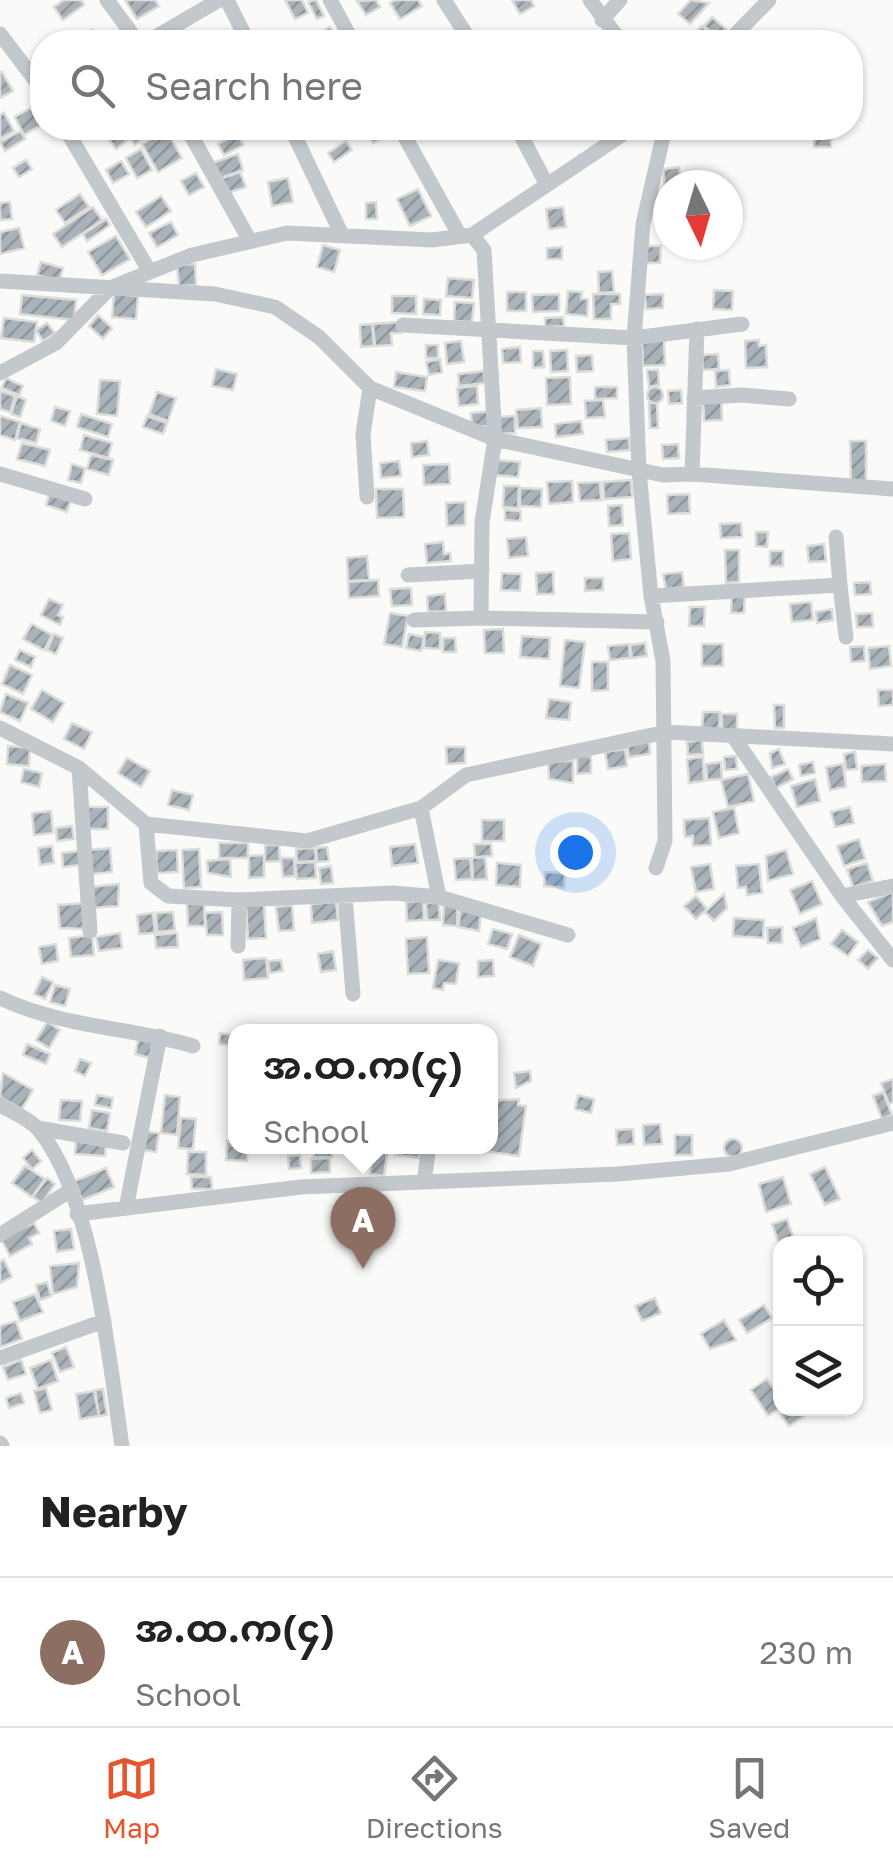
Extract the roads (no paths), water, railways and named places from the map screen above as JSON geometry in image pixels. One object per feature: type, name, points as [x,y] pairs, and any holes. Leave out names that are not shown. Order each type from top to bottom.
[{"type":"street","points":[[107,0],[129,30]]},
{"type":"street","points":[[169,30],[223,0],[241,30]]},
{"type":"street","points":[[330,0],[346,30]]},
{"type":"street","points":[[444,0],[463,30]]},
{"type":"street","points":[[590,0],[611,30]]},
{"type":"street","points":[[602,20],[620,0]]},
{"type":"street","points":[[740,30],[769,0]]},
{"type":"street","points":[[0,34],[30,73]]},
{"type":"street","points":[[72,140],[150,272]]},
{"type":"street","points":[[193,140],[250,241]]},
{"type":"street","points":[[297,140],[341,233]]},
{"type":"street","points":[[407,140],[466,235],[484,250],[495,439],[482,522],[481,618]]},
{"type":"street","points":[[523,140],[546,184]]},
{"type":"street","points":[[0,373],[56,343],[110,288],[150,272],[287,232],[432,240],[466,235],[614,140]]},
{"type":"street","points":[[656,868],[665,841],[666,732],[640,471],[634,338],[643,224],[662,140]]},
{"type":"street","points":[[0,281],[215,294],[275,307],[319,337],[370,388],[495,439],[640,471],[893,489]]},
{"type":"street","points":[[403,326],[488,327],[634,338],[742,324]]},
{"type":"street","points":[[692,474],[697,328]]},
{"type":"street","points":[[366,497],[363,434],[370,388]]},
{"type":"street","points":[[694,398],[742,394],[789,399]]},
{"type":"street","points":[[0,474],[85,498]]},
{"type":"street","points":[[836,538],[846,638]]},
{"type":"street","points":[[408,575],[482,570]]},
{"type":"street","points":[[651,596],[840,585]]},
{"type":"street","points":[[414,620],[657,622]]},
{"type":"street","points":[[0,728],[79,768],[146,824],[307,841],[421,808],[466,775],[666,732],[735,739],[893,744]]},
{"type":"street","points":[[735,739],[842,896],[893,960]]},
{"type":"street","points":[[79,768],[90,931]]},
{"type":"street","points":[[421,808],[439,897]]},
{"type":"street","points":[[146,824],[151,883],[168,896],[239,900],[439,897],[568,935]]},
{"type":"street","points":[[842,896],[893,886]]},
{"type":"street","points":[[345,896],[353,994]]},
{"type":"street","points":[[238,946],[239,900]]},
{"type":"street","points":[[0,998],[64,1021],[160,1036],[194,1046]]},
{"type":"street","points":[[126,1208],[160,1036]]},
{"type":"street","points":[[0,1105],[38,1128],[123,1143]]},
{"type":"street","points":[[77,1214],[301,1188],[730,1164],[893,1123]]},
{"type":"street","points":[[38,1128],[70,1190],[77,1214],[104,1321],[122,1446]]},
{"type":"street","points":[[424,1182],[428,1154]]},
{"type":"street","points":[[0,1235],[70,1190]]},
{"type":"street","points":[[0,1358],[104,1321]]},
{"type":"place","name":"အ.ထ.က(၄)","points":[[363,1269]]}]
